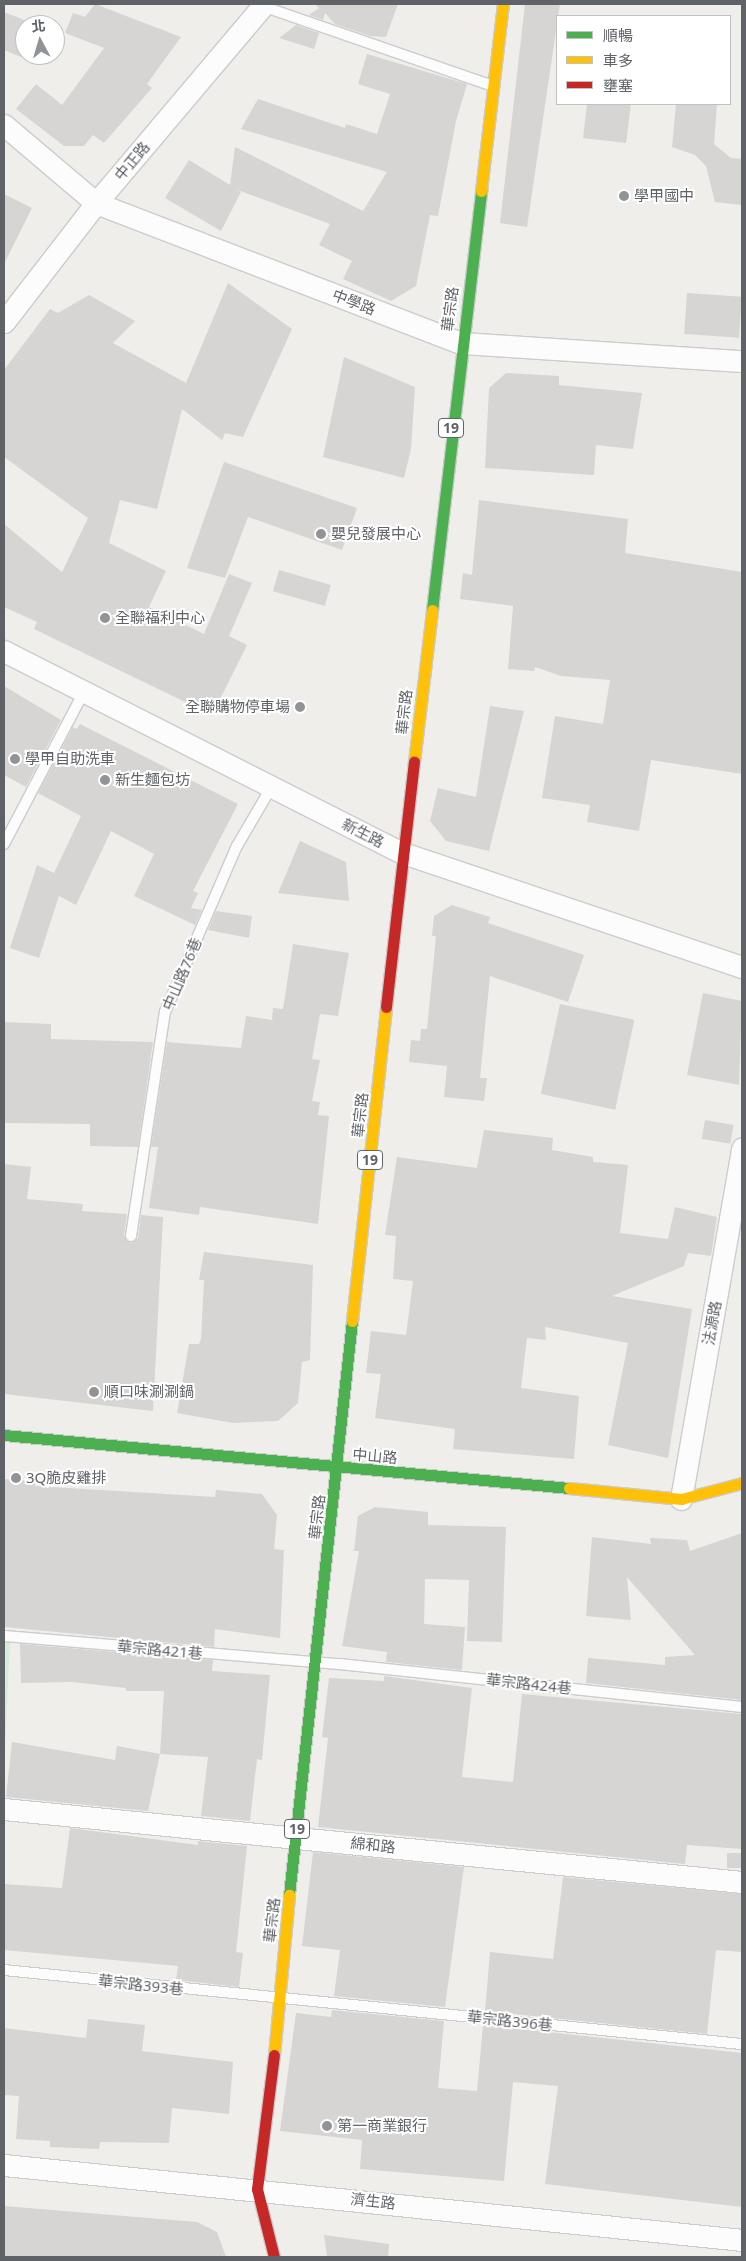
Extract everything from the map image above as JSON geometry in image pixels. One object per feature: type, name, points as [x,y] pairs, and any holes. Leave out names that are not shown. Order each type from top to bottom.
[{"type":"main road","name":"華宗路","points":[[274,2257],[257,2189],[280,2012],[278,1999],[460,343],[503,4]]},
{"type":"main road","name":"中山路","points":[[4,1435],[337,1468],[681,1498],[742,1483]]},
{"type":"street","name":"中正路","points":[[4,322],[96,203],[263,5]]},
{"type":"street","name":"中學路","points":[[4,124],[96,203],[460,343],[742,361]]},
{"type":"street","name":"新生路","points":[[4,651],[85,690],[403,853],[742,968]]},
{"type":"street","name":"法源路","points":[[681,1498],[742,1148]]},
{"type":"street","name":"綿和路","points":[[4,1809],[742,1882]]},
{"type":"street","name":"濟生路","points":[[4,2165],[257,2189],[742,2240]]},
{"type":"lane","points":[[263,5],[493,86]]},
{"type":"lane","points":[[4,844],[85,690]]},
{"type":"lane","name":"中山路76巷","points":[[131,1236],[165,1012],[237,846],[272,786]]},
{"type":"lane","name":"華宗路421巷","points":[[4,1636],[316,1664]]},
{"type":"lane","name":"華宗路424巷","points":[[316,1664],[742,1707]]},
{"type":"lane","name":"華宗路393巷","points":[[4,1970],[278,1999]]},
{"type":"lane","name":"華宗路396巷","points":[[278,1999],[742,2044]]},
{"type":"green space","points":[[4,1642],[10,1642],[4,1770]]},
{"type":"building","points":[[95,4],[181,37],[147,84],[152,88],[104,143],[93,135],[84,146],[64,146],[16,109],[36,84],[62,105],[104,48],[65,33],[73,13],[85,17]]},
{"type":"building","points":[[315,4],[398,4],[386,37],[370,36],[335,24],[325,13],[323,20],[309,15],[319,8]]},
{"type":"building","points":[[525,4],[560,4],[558,15],[556,15],[556,31],[527,227],[500,223]]},
{"type":"building","points":[[4,12],[15,16],[15,54],[4,50]]},
{"type":"building","points":[[296,25],[319,33],[314,49],[279,38]]},
{"type":"building","points":[[367,54],[467,84],[456,121],[438,216],[430,215],[416,286],[391,301],[343,279],[352,261],[319,245],[330,224],[235,189],[241,192],[221,231],[165,198],[189,160],[230,185],[235,147],[363,211],[387,172],[241,129],[258,99],[345,128],[346,124],[377,134],[390,94],[358,84]]},
{"type":"building","points":[[587,105],[631,105],[626,143],[583,138]]},
{"type":"building","points":[[676,105],[717,105],[714,144],[731,158],[742,159],[742,205],[715,202],[706,166],[695,155],[672,147]]},
{"type":"building","points":[[4,194],[32,208],[4,264]]},
{"type":"building","points":[[228,283],[292,329],[243,437],[225,433],[222,440],[182,409],[157,509],[120,500],[109,543],[166,571],[149,607],[204,634],[229,574],[252,583],[229,636],[247,645],[212,715],[34,629],[37,622],[4,607],[4,524],[62,572],[88,518],[4,457],[4,370],[50,309],[58,313],[89,295],[135,321],[113,343],[186,383]]},
{"type":"building","points":[[687,293],[742,297],[739,338],[684,334]]},
{"type":"building","points":[[344,357],[415,387],[411,449],[404,478],[323,457]]},
{"type":"building","points":[[506,373],[559,376],[559,385],[642,393],[633,449],[596,445],[594,475],[485,468],[489,388]]},
{"type":"building","name":"嬰兒發展中心","points":[[224,462],[357,508],[342,550],[248,517],[225,578],[187,568]]},
{"type":"building","points":[[479,500],[628,519],[625,553],[742,572],[742,774],[651,760],[639,831],[587,822],[590,805],[542,798],[555,716],[603,724],[610,680],[561,676],[535,667],[534,671],[508,669],[513,606],[460,599],[463,573],[472,575]]},
{"type":"building","points":[[279,570],[331,585],[325,606],[273,591]]},
{"type":"building","name":"學甲自助洗車","points":[[4,686],[61,720],[26,787],[4,775]]},
{"type":"building","points":[[490,706],[524,711],[489,851],[446,841],[430,821],[438,788],[476,797]]},
{"type":"building","points":[[80,724],[238,804],[193,891],[198,893],[191,908],[202,910],[195,925],[134,896],[154,854],[111,831],[76,905],[59,896],[39,958],[10,948],[37,865],[54,873],[81,816],[38,793],[73,727],[77,729]]},
{"type":"building","points":[[300,841],[346,862],[349,901],[278,893]]},
{"type":"building","points":[[452,905],[490,917],[488,923],[584,955],[568,1002],[490,976],[480,1078],[487,1078],[484,1101],[444,1097],[447,1066],[409,1062],[411,1040],[420,1041],[421,1029],[427,1029],[436,936],[432,936],[434,916]]},
{"type":"building","points":[[216,911],[252,916],[249,938],[208,930]]},
{"type":"building","points":[[293,944],[349,953],[338,1016],[320,1014],[312,1059],[320,1060],[312,1101],[320,1102],[318,1115],[329,1116],[318,1224],[200,1207],[199,1215],[149,1208],[158,1147],[151,1147],[167,1042],[241,1048],[246,1016],[272,1020],[273,1008],[283,1009]]},
{"type":"building","points":[[703,993],[742,1001],[739,1085],[687,1075]]},
{"type":"building","points":[[560,1004],[634,1020],[615,1110],[541,1094]]},
{"type":"building","points":[[4,1022],[51,1024],[51,1039],[153,1042],[138,1147],[90,1146],[90,1124],[4,1123]]},
{"type":"building","points":[[705,1120],[734,1125],[730,1144],[702,1139]]},
{"type":"building","points":[[484,1130],[553,1138],[552,1150],[593,1157],[593,1162],[628,1165],[620,1233],[668,1239],[675,1207],[717,1217],[711,1256],[688,1253],[684,1266],[612,1296],[692,1309],[668,1458],[608,1445],[628,1343],[545,1327],[546,1340],[527,1338],[521,1388],[579,1396],[574,1459],[453,1449],[455,1429],[375,1418],[381,1374],[366,1373],[371,1331],[406,1335],[413,1281],[393,1279],[396,1236],[385,1235],[397,1157],[477,1168]]},
{"type":"building","points":[[4,1164],[31,1167],[27,1199],[83,1204],[82,1211],[127,1214],[124,1235],[130,1243],[138,1238],[141,1215],[163,1217],[153,1411],[4,1394]]},
{"type":"building","points":[[204,1252],[313,1265],[310,1360],[302,1362],[298,1403],[278,1421],[233,1423],[177,1413],[189,1344],[199,1344],[201,1339],[204,1280],[199,1280]]},
{"type":"building","points":[[4,1479],[35,1481],[35,1486],[215,1497],[216,1490],[262,1494],[277,1515],[274,1549],[284,1550],[280,1638],[215,1629],[214,1647],[4,1627]]},
{"type":"building","points":[[375,1507],[428,1512],[428,1525],[506,1527],[502,1642],[467,1641],[469,1580],[425,1579],[424,1624],[465,1627],[462,1670],[386,1662],[387,1652],[342,1646],[359,1551],[354,1551],[358,1516]]},
{"type":"building","points":[[742,1533],[742,1700],[586,1683],[588,1658],[665,1665],[665,1657],[695,1655],[627,1577],[631,1620],[586,1616],[592,1537],[651,1544],[650,1538],[687,1540],[690,1551]]},
{"type":"building","points":[[20,1644],[213,1660],[212,1671],[270,1675],[262,1760],[257,1759],[250,1821],[201,1816],[208,1757],[160,1754],[164,1691],[126,1691],[126,1688],[72,1682],[21,1683]]},
{"type":"building","points":[[384,1676],[472,1688],[462,1777],[513,1782],[522,1694],[742,1714],[742,1849],[687,1845],[685,1864],[318,1827],[328,1738],[322,1737],[329,1678],[384,1681]]},
{"type":"building","points":[[12,1742],[115,1760],[117,1746],[160,1754],[148,1811],[6,1797]]},
{"type":"building","points":[[70,1828],[198,1845],[198,1841],[247,1846],[236,1952],[243,1953],[239,1987],[176,1980],[178,1966],[4,1950],[4,1884],[62,1888]]},
{"type":"building","points":[[313,1852],[464,1867],[445,2007],[334,1996],[340,1950],[302,1946]]},
{"type":"building","points":[[727,1853],[742,1853],[742,1868],[727,1868]]},
{"type":"building","points":[[563,1877],[742,1894],[742,1952],[716,1950],[707,2034],[485,2011],[490,1952],[553,1959]]},
{"type":"building","points":[[332,2010],[444,2021],[438,2088],[477,2091],[483,2025],[742,2053],[742,2207],[545,2184],[558,2086],[513,2082],[504,2181],[360,2169],[362,2140],[280,2131],[296,2013],[331,2017]]},
{"type":"building","points":[[88,2019],[145,2025],[142,2051],[233,2062],[229,2114],[172,2108],[169,2143],[100,2142],[99,2149],[50,2147],[50,2141],[16,2139],[19,2096],[4,2095],[4,2028],[86,2038]]},
{"type":"building","points":[[4,2206],[197,2222],[217,2232],[226,2257],[4,2257]]},
{"type":"building","points":[[324,2235],[389,2244],[388,2257],[327,2257]]},
{"type":"traffic: fast","points":[[432,610],[481,191]]},
{"type":"traffic: fast","points":[[289,1895],[352,1321]]},
{"type":"traffic: fast","points":[[4,1435],[569,1488]]},
{"type":"traffic: slow","points":[[481,191],[503,4]]},
{"type":"traffic: slow","points":[[414,762],[432,610]]},
{"type":"traffic: slow","points":[[352,1321],[386,1007]]},
{"type":"traffic: slow","points":[[569,1488],[681,1499],[742,1483]]},
{"type":"traffic: slow","points":[[274,2055],[289,1895]]},
{"type":"traffic: jam","points":[[386,1007],[414,762]]},
{"type":"traffic: jam","points":[[274,2055],[257,2189],[274,2257]]},
{"type":"place","name":"學甲國中","points":[[624,196]]},
{"type":"place","name":"嬰兒發展中心","points":[[321,534]]},
{"type":"place","name":"全聯福利中心","points":[[105,618]]},
{"type":"place","name":"全聯購物停車場","points":[[300,707]]},
{"type":"place","name":"學甲自助洗車","points":[[15,759]]},
{"type":"place","name":"新生麵包坊","points":[[105,780]]},
{"type":"place","name":"順口味涮涮鍋","points":[[94,1392]]},
{"type":"place","name":"3Q脆皮雞排","points":[[16,1478]]},
{"type":"place","name":"第一商業銀行","points":[[327,2126]]}]
